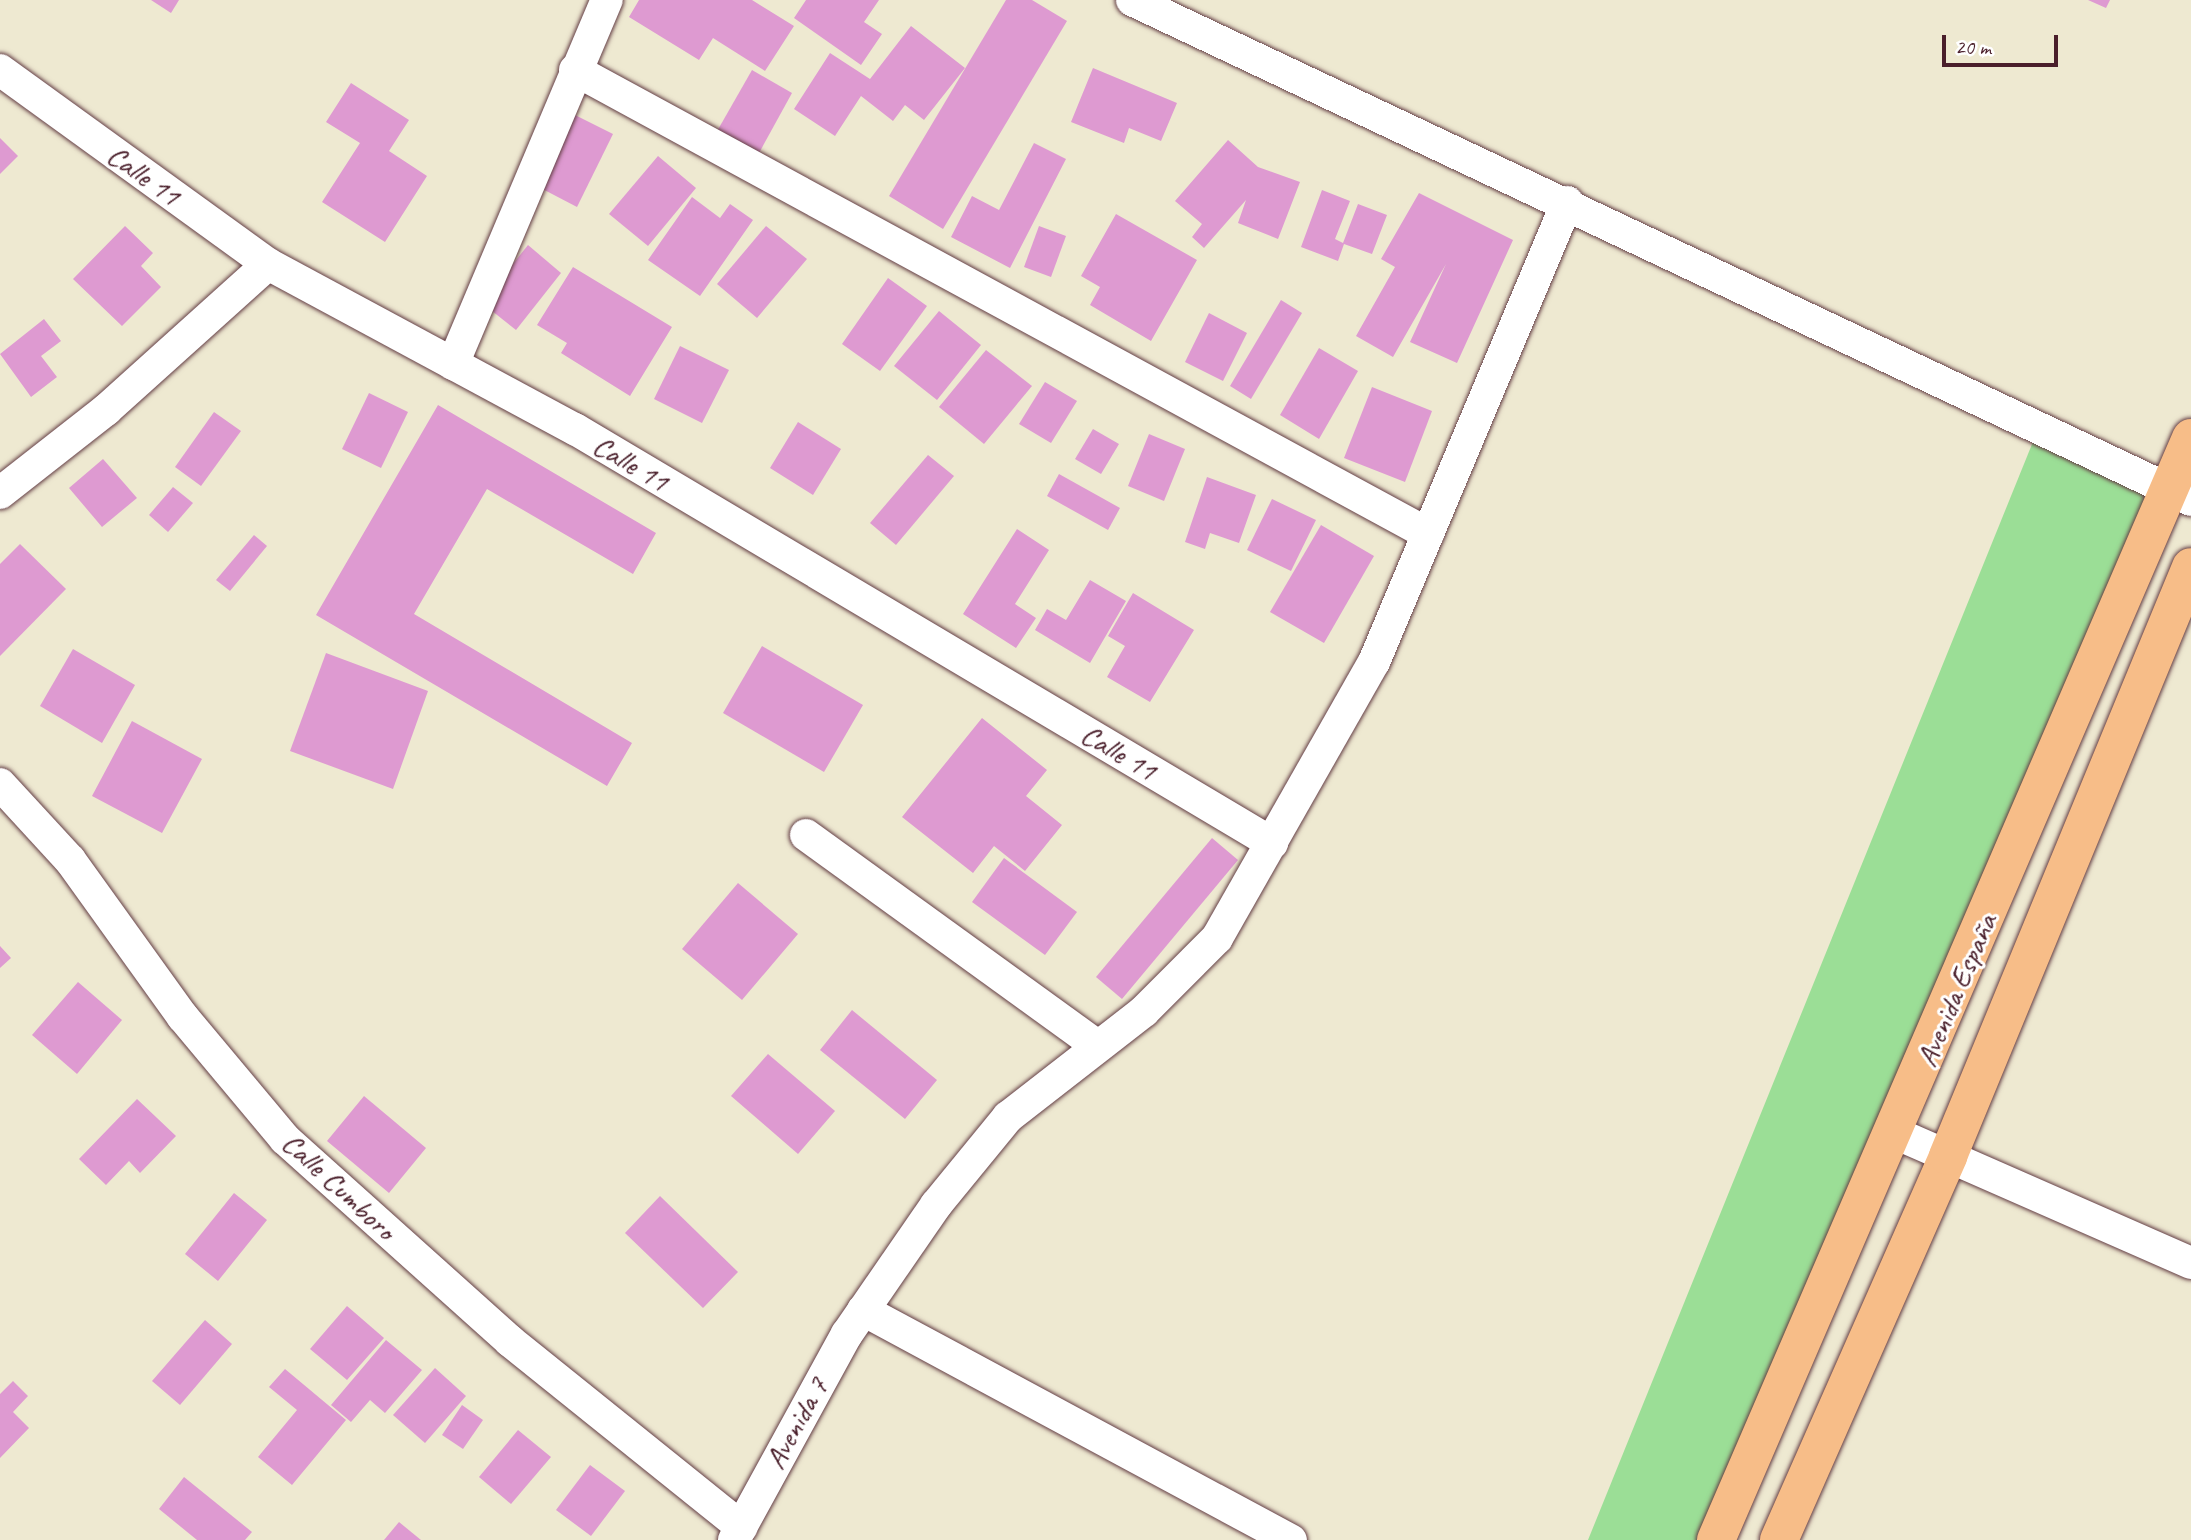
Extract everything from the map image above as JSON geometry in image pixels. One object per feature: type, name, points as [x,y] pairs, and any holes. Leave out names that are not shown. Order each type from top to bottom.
[{"type":"highway","name":"Avenida España","points":[[1716,1540],[2180,494],[2191,438]]},
{"type":"highway","name":"Avenida España","points":[[1779,1540],[2181,625],[2191,567]]},
{"type":"street","points":[[453,364],[575,70],[607,0]]},
{"type":"street","points":[[1132,0],[1567,202],[2180,494]]},
{"type":"street","points":[[575,70],[1428,534]]},
{"type":"street","name":"Calle 11","points":[[0,71],[268,264],[453,364],[1272,843]]},
{"type":"street","name":"Avenida 7","points":[[738,1534],[863,1310],[1009,1117],[1144,1011],[1217,938],[1374,662],[1567,202]]},
{"type":"street","points":[[0,493],[106,410],[268,264]]},
{"type":"street","name":"Calle Cumboro","points":[[0,784],[70,860],[183,1017],[285,1139],[510,1341],[738,1534]]},
{"type":"street","points":[[806,835],[1097,1046]]},
{"type":"street","points":[[1895,1133],[2191,1262]]},
{"type":"street","points":[[863,1310],[1291,1540]]},
{"type":"green space","points":[[2039,427],[2168,489],[1715,1540],[1588,1540]]},
{"type":"building","points":[[151,0],[179,0],[171,13]]},
{"type":"building","points":[[639,0],[752,0],[794,26],[765,71],[713,38],[699,60],[629,17]]},
{"type":"building","points":[[806,0],[879,0],[864,22],[882,34],[861,65],[794,18]]},
{"type":"building","points":[[1006,0],[1032,0],[1067,21],[943,229],[889,196]]},
{"type":"building","points":[[2088,0],[2110,0],[2106,8]]},
{"type":"building","points":[[911,26],[965,68],[924,120],[905,105],[893,121],[861,96],[835,136],[794,109],[830,53],[870,79]]},
{"type":"building","points":[[1093,68],[1177,103],[1161,141],[1129,128],[1124,143],[1071,122]]},
{"type":"building","points":[[752,70],[792,93],[753,164],[712,140]]},
{"type":"building","points":[[351,83],[409,120],[389,151],[427,176],[385,242],[322,202],[360,143],[326,122]]},
{"type":"building","points":[[567,111],[613,134],[577,207],[531,183]]},
{"type":"building","points":[[0,138],[18,156],[0,174]]},
{"type":"building","points":[[1228,140],[1258,167],[1300,182],[1278,239],[1238,223],[1246,200],[1204,248],[1192,237],[1202,224],[1175,201]]},
{"type":"building","points":[[1034,143],[1066,159],[1010,268],[951,237],[972,196],[999,210]]},
{"type":"building","points":[[658,156],[696,188],[648,246],[609,214]]},
{"type":"building","points":[[1322,190],[1350,201],[1335,239],[1343,243],[1358,204],[1387,215],[1372,254],[1344,244],[1338,261],[1301,247]]},
{"type":"building","points":[[1419,193],[1513,240],[1457,363],[1410,342],[1446,264],[1393,357],[1356,336],[1395,267],[1381,259]]},
{"type":"building","points":[[692,197],[720,218],[730,204],[753,220],[700,296],[648,260]]},
{"type":"building","points":[[1116,214],[1197,260],[1151,341],[1090,305],[1100,287],[1081,276]]},
{"type":"building","points":[[125,226],[153,253],[141,266],[161,287],[122,326],[73,279]]},
{"type":"building","points":[[766,226],[807,259],[757,318],[717,284]]},
{"type":"building","points":[[1039,226],[1066,236],[1051,277],[1024,267]]},
{"type":"building","points":[[528,245],[561,273],[516,330],[482,303]]},
{"type":"building","points":[[573,267],[672,327],[630,396],[561,353],[567,343],[537,325]]},
{"type":"building","points":[[888,278],[927,306],[880,371],[842,344]]},
{"type":"building","points":[[1281,300],[1302,313],[1251,399],[1230,386]]},
{"type":"building","points":[[939,311],[981,345],[937,400],[894,366]]},
{"type":"building","points":[[1209,313],[1247,333],[1223,381],[1185,362]]},
{"type":"building","points":[[44,319],[61,341],[41,356],[57,377],[31,397],[0,354]]},
{"type":"building","points":[[680,346],[729,370],[702,423],[654,399]]},
{"type":"building","points":[[1319,348],[1358,371],[1319,439],[1280,415]]},
{"type":"building","points":[[986,350],[1032,386],[984,444],[939,407]]},
{"type":"building","points":[[1045,382],[1077,401],[1051,443],[1019,424]]},
{"type":"building","points":[[1372,387],[1432,411],[1405,482],[1344,458]]},
{"type":"building","points":[[369,393],[408,412],[381,468],[342,449]]},
{"type":"building","points":[[438,405],[656,533],[633,574],[487,489],[414,614],[632,743],[607,786],[316,615]]},
{"type":"building","points":[[214,412],[241,431],[201,486],[175,467]]},
{"type":"building","points":[[798,422],[841,449],[813,495],[770,468]]},
{"type":"building","points":[[1093,429],[1119,444],[1101,474],[1075,459]]},
{"type":"building","points":[[1149,434],[1185,449],[1164,501],[1128,486]]},
{"type":"building","points":[[928,455],[954,476],[896,545],[870,523]]},
{"type":"building","points":[[103,459],[137,498],[102,527],[69,488]]},
{"type":"building","points":[[1059,474],[1120,508],[1108,530],[1047,496]]},
{"type":"building","points":[[1207,477],[1256,495],[1239,543],[1210,533],[1205,549],[1185,542]]},
{"type":"building","points":[[173,487],[193,503],[168,532],[149,515]]},
{"type":"building","points":[[1272,499],[1316,520],[1291,571],[1247,550]]},
{"type":"building","points":[[1321,525],[1374,556],[1324,643],[1270,612]]},
{"type":"building","points":[[1017,529],[1049,550],[1015,604],[1036,618],[1016,648],[963,614]]},
{"type":"building","points":[[254,535],[267,546],[230,591],[216,580]]},
{"type":"building","points":[[20,544],[66,589],[0,656],[0,564]]},
{"type":"building","points":[[1090,580],[1126,601],[1090,663],[1035,630],[1047,609],[1066,620]]},
{"type":"building","points":[[1133,593],[1194,630],[1150,702],[1107,677],[1125,646],[1108,636]]},
{"type":"building","points":[[762,646],[863,705],[824,772],[723,713]]},
{"type":"building","points":[[73,649],[135,685],[102,743],[40,706]]},
{"type":"building","points":[[326,653],[428,691],[393,789],[290,751]]},
{"type":"building","points":[[982,718],[1047,770],[1026,796],[1062,825],[1025,871],[994,846],[973,873],[902,817]]},
{"type":"building","points":[[132,721],[202,759],[162,833],[92,796]]},
{"type":"building","points":[[1212,838],[1238,860],[1122,999],[1096,977]]},
{"type":"building","points":[[1004,858],[1077,912],[1045,955],[972,902]]},
{"type":"building","points":[[738,883],[798,934],[742,1000],[682,949]]},
{"type":"building","points":[[0,946],[11,958],[0,968]]},
{"type":"building","points":[[78,982],[122,1020],[77,1074],[32,1035]]},
{"type":"building","points":[[852,1010],[937,1080],[905,1119],[820,1050]]},
{"type":"building","points":[[768,1054],[835,1111],[798,1154],[731,1096]]},
{"type":"building","points":[[364,1096],[426,1148],[389,1193],[327,1141]]},
{"type":"building","points":[[137,1099],[176,1136],[140,1173],[129,1161],[106,1185],[79,1159]]},
{"type":"building","points":[[234,1193],[267,1220],[218,1281],[185,1254]]},
{"type":"building","points":[[660,1196],[738,1272],[703,1308],[625,1233]]},
{"type":"building","points":[[347,1306],[384,1338],[347,1380],[310,1349]]},
{"type":"building","points":[[205,1320],[232,1344],[180,1405],[152,1381]]},
{"type":"building","points":[[386,1340],[422,1370],[385,1413],[370,1400],[351,1422],[331,1405]]},
{"type":"building","points":[[435,1368],[466,1396],[425,1443],[393,1415]]},
{"type":"building","points":[[285,1369],[346,1420],[292,1485],[258,1457],[297,1410],[269,1387]]},
{"type":"building","points":[[13,1381],[28,1396],[13,1412],[29,1428],[0,1458],[0,1394]]},
{"type":"building","points":[[462,1405],[483,1420],[463,1449],[442,1435]]},
{"type":"building","points":[[518,1430],[551,1457],[511,1504],[479,1477]]},
{"type":"building","points":[[590,1465],[625,1491],[591,1536],[556,1510]]},
{"type":"building","points":[[184,1477],[252,1532],[245,1540],[197,1540],[159,1509]]},
{"type":"building","points":[[399,1522],[421,1540],[384,1540]]}]
